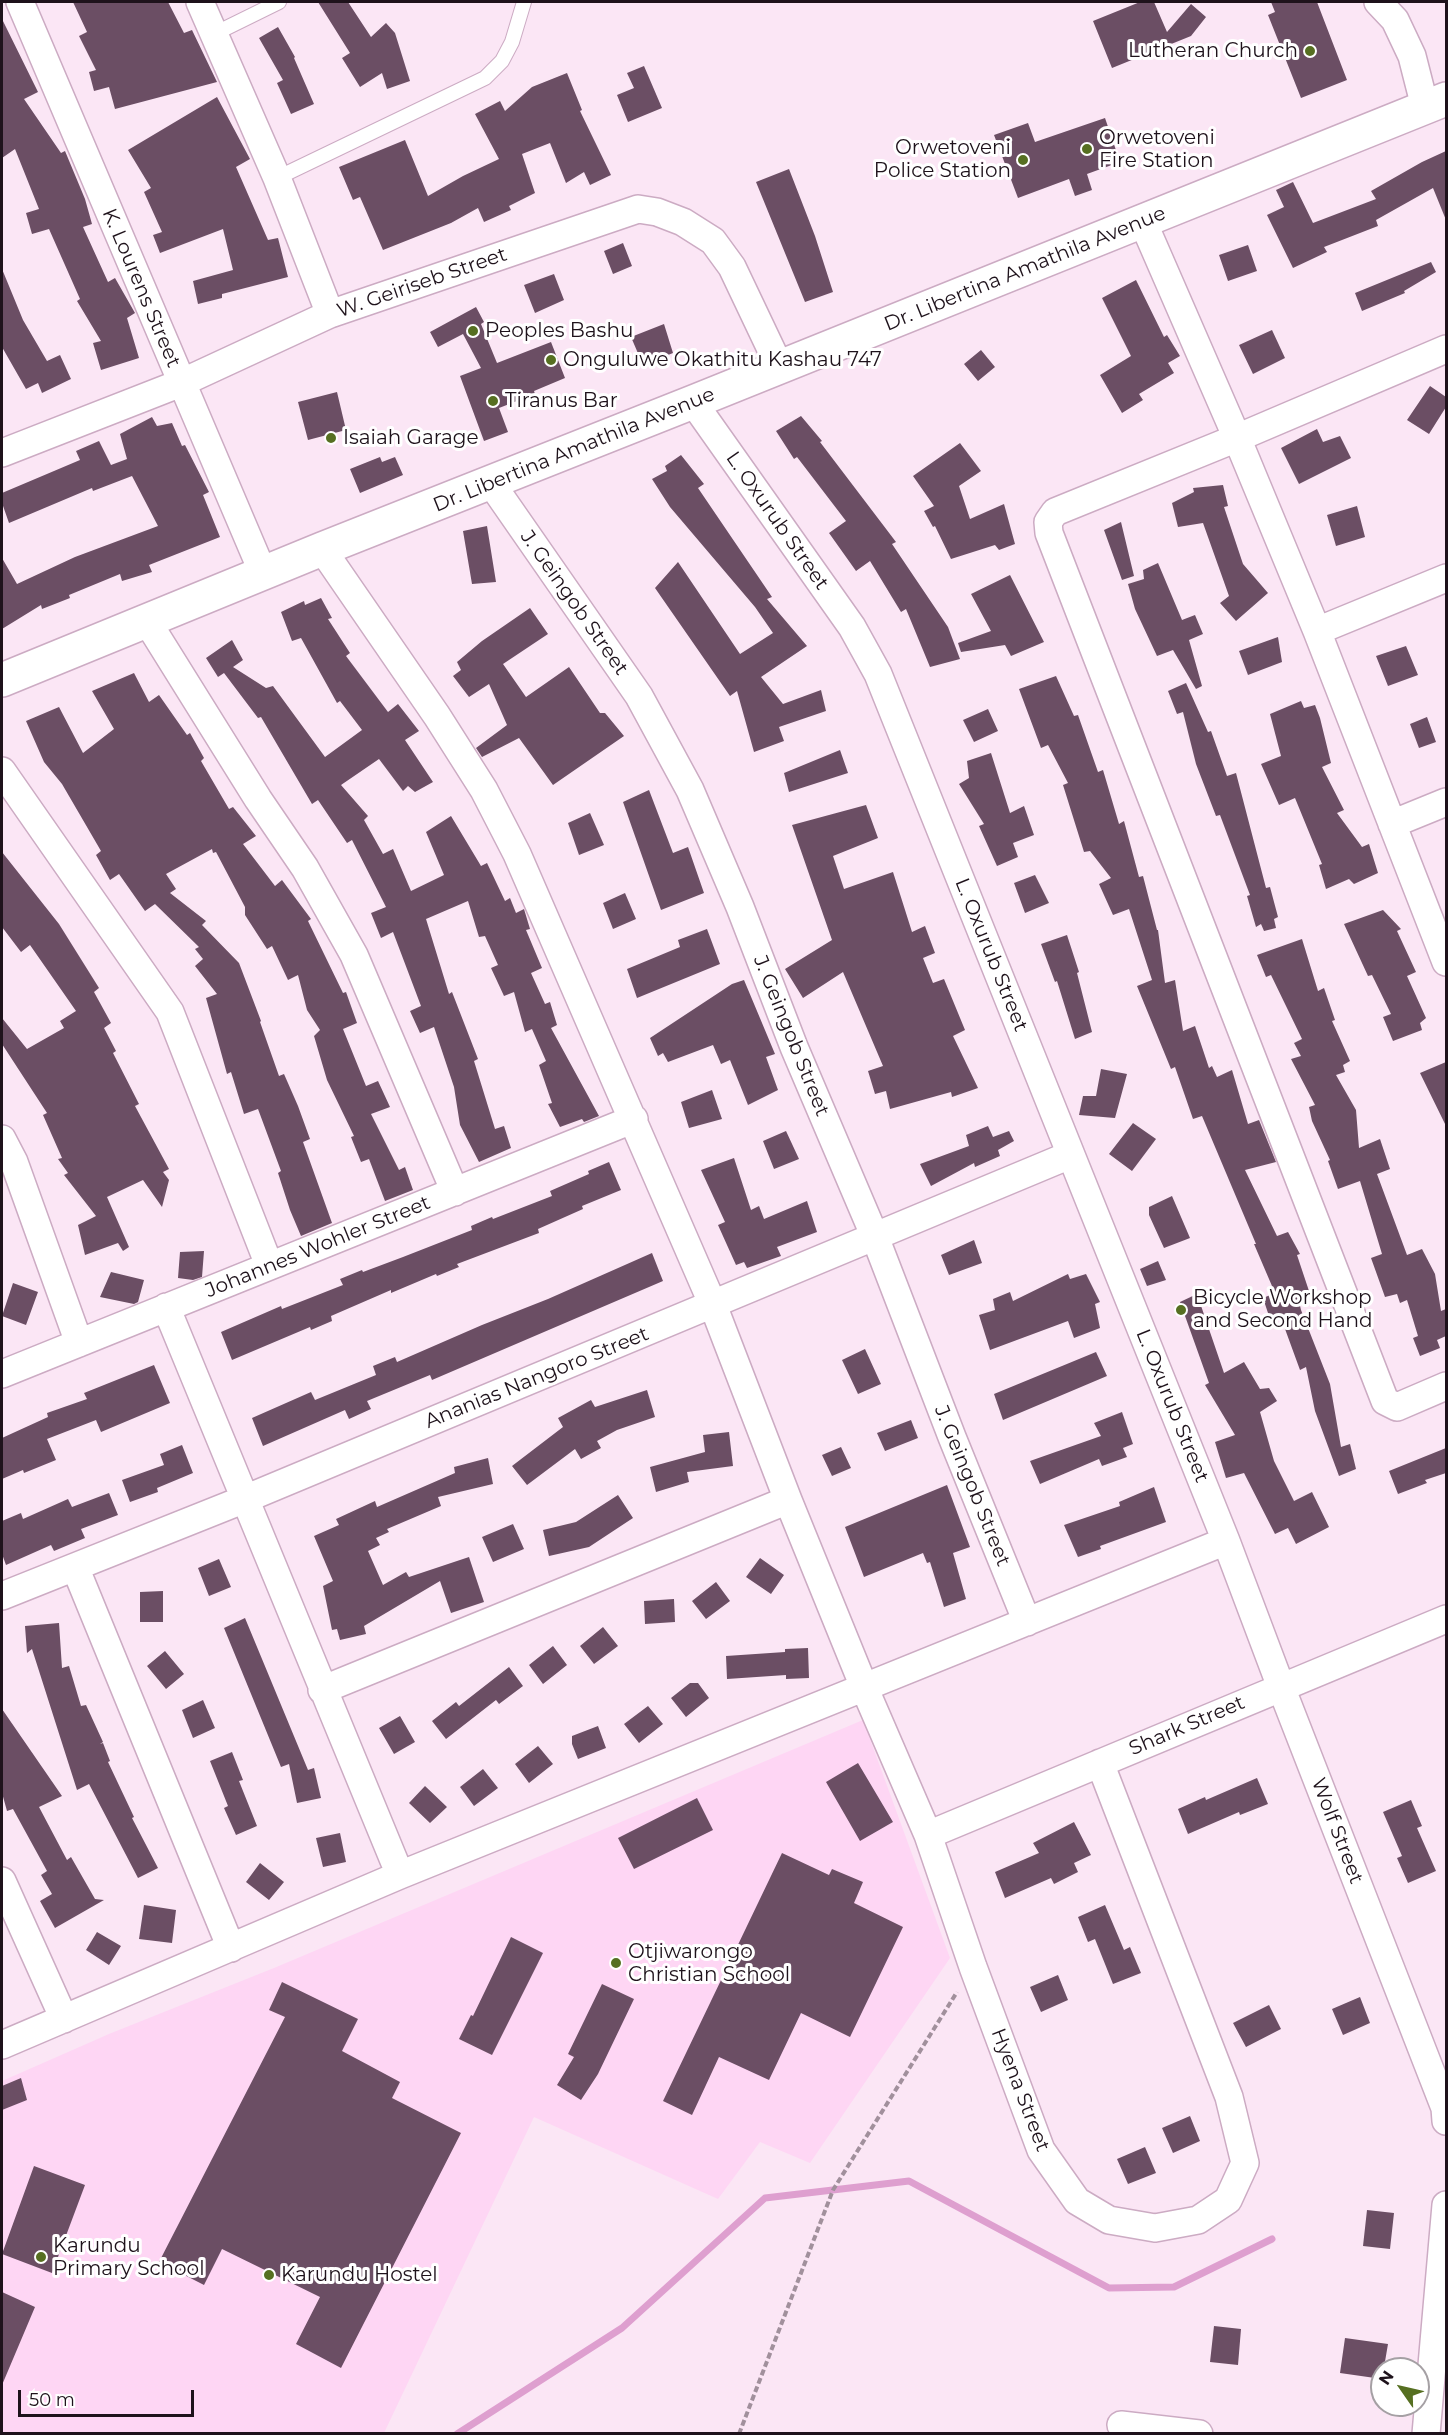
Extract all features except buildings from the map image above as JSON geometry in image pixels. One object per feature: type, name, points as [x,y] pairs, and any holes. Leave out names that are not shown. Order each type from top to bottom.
[{"type":"street","name":"K. Lourens Street","points":[[20,2],[263,573]]},
{"type":"street","points":[[200,2],[277,178],[330,314]]},
{"type":"street","points":[[1378,2],[1395,20],[1436,103]]},
{"type":"street","name":"Dr. Libertina Amathila Avenue","points":[[2,680],[322,549],[780,368],[1436,103]]},
{"type":"street","name":"W. Geiriseb Street","points":[[2,453],[181,383],[330,314],[638,209],[657,212],[682,222],[713,241],[732,267],[780,368]]},
{"type":"street","points":[[1143,222],[1237,438],[1317,631],[1446,962]]},
{"type":"street","points":[[1446,349],[1055,512],[1048,522],[1049,533],[1385,1401],[1397,1407],[1446,1386]]},
{"type":"street","name":"L. Oxurub Street","points":[[693,402],[852,627],[878,674],[1226,1541]]},
{"type":"street","name":"J. Geingob Street","points":[[491,483],[639,696],[690,790],[740,907],[794,1047],[875,1237],[952,1437],[1027,1622]]},
{"type":"street","name":"Hyena Street","points":[[322,549],[437,716],[484,790],[518,854],[713,1305],[788,1500],[864,1687],[928,1835],[973,1967],[1041,2150],[1077,2201],[1109,2220],[1155,2228],[1198,2220],[1228,2200],[1245,2163],[1229,2097],[1100,1763]]},
{"type":"street","points":[[1317,631],[1446,578]]},
{"type":"street","points":[[147,621],[258,799],[305,868],[354,955],[455,1192]]},
{"type":"street","points":[[2,771],[170,1012],[269,1265]]},
{"type":"street","points":[[1392,824],[1446,802]]},
{"type":"street","name":"Johannes Wohler Street","points":[[2,1374],[634,1119]]},
{"type":"street","name":"Ananias Nangoro Street","points":[[2,1596],[245,1499],[1070,1155]]},
{"type":"street","points":[[6,1157],[79,1343]]},
{"type":"street","points":[[166,1307],[400,1875]]},
{"type":"street","points":[[322,1690],[788,1500]]},
{"type":"street","points":[[2,2045],[400,1875],[1226,1541]]},
{"type":"street","name":"Wolf Street","points":[[1226,1541],[1445,2108],[1446,2121]]},
{"type":"street","points":[[75,1567],[231,1948]]},
{"type":"street","name":"Shark Street","points":[[928,1835],[1446,1619]]},
{"type":"street","points":[[2,1881],[64,2019]]},
{"type":"street","points":[[1426,2433],[1446,2205]]},
{"type":"street","points":[[1121,2425],[1199,2433]]},
{"type":"lane","points":[[214,34],[279,2]]},
{"type":"lane","points":[[277,178],[485,78],[501,61],[512,42],[524,2]]},
{"type":"path","points":[[739,2433],[833,2190],[973,1967]]},
{"type":"shaded area","points":[[863,1720],[950,1958],[810,2163],[760,2142],[718,2199],[534,2117],[384,2433],[2,2433],[2,2081],[109,2034],[274,1968]]},
{"type":"waterway","points":[[457,2434],[622,2328],[765,2198],[909,2181],[1109,2288],[1174,2287],[1272,2239]]},
{"type":"place","name":"Lutheran Church","points":[[1310,51]]},
{"type":"place","name":"Orwetoveni Fire Station","points":[[1087,149]]},
{"type":"place","name":"Orwetoveni Police Station","points":[[1023,160]]},
{"type":"place","name":"Peoples Bashu","points":[[473,331]]},
{"type":"place","name":"Onguluwe Okathitu Kashau 747","points":[[551,360]]},
{"type":"place","name":"Tiranus Bar","points":[[493,401]]},
{"type":"place","name":"Isaiah Garage","points":[[331,438]]},
{"type":"place","name":"Bicycle Workshop and Second Hand","points":[[1181,1310]]},
{"type":"place","name":"Otjiwarongo Christian School","points":[[616,1963]]},
{"type":"place","name":"Karundu Primary School","points":[[41,2257]]},
{"type":"place","name":"Karundu Hostel","points":[[269,2275]]}]
